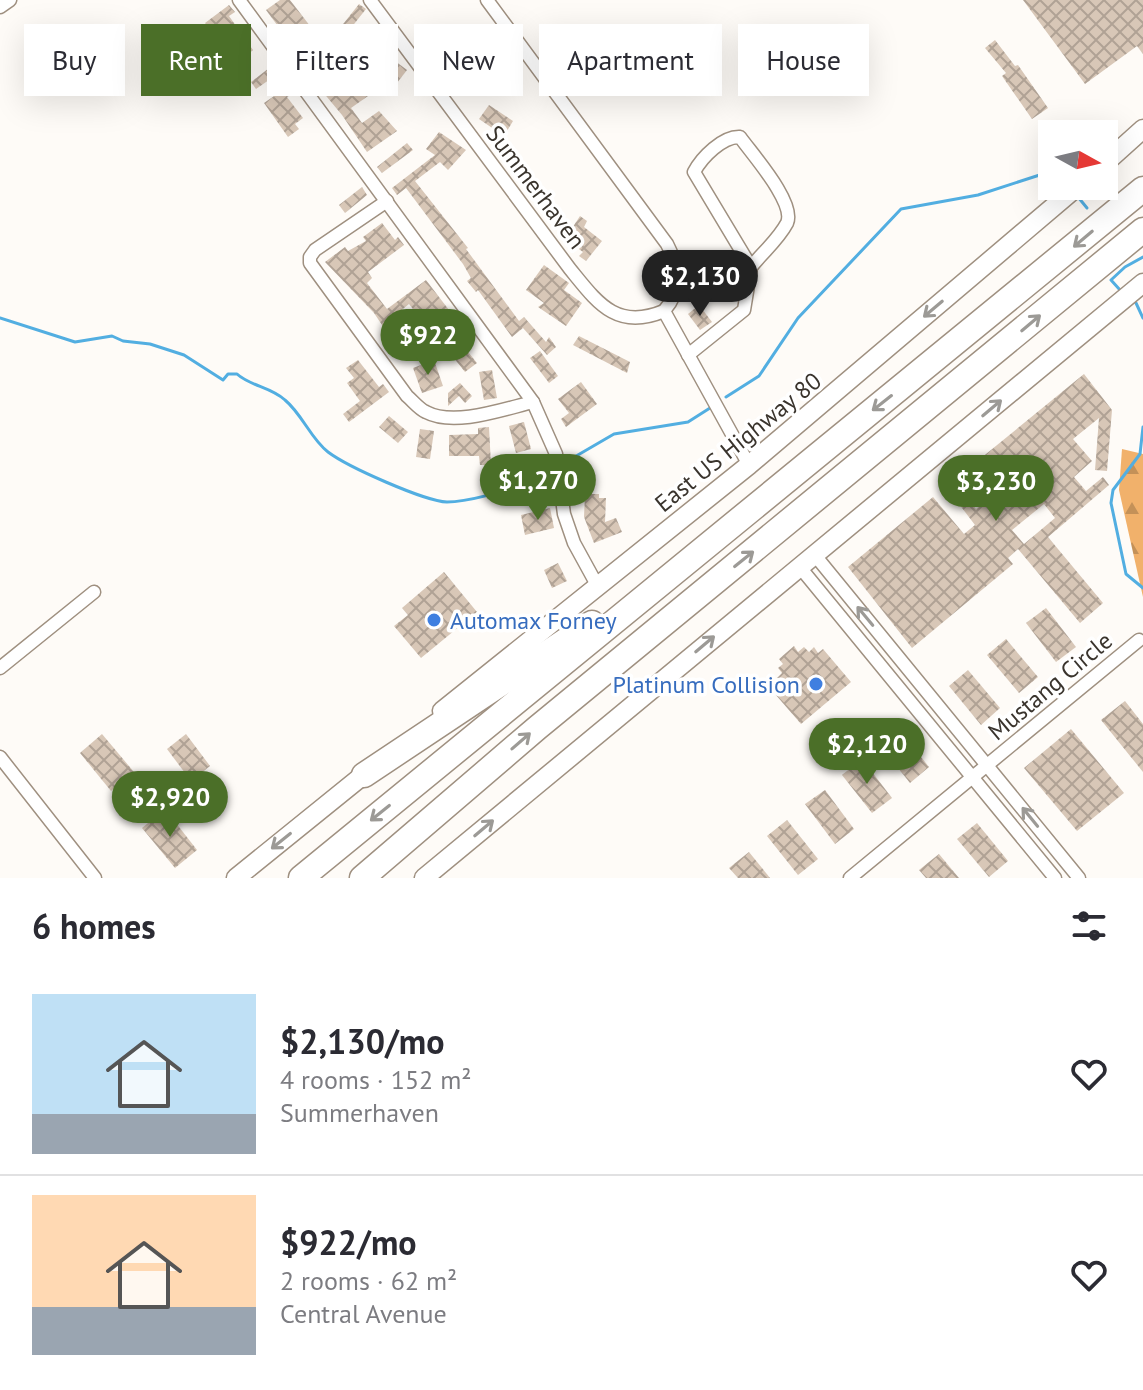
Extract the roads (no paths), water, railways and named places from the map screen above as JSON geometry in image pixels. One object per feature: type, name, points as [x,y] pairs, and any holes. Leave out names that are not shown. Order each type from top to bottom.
[{"type":"highway","points":[[301,878],[1143,189]]},
{"type":"highway","points":[[362,878],[537,728],[1143,230]]},
{"type":"highway","points":[[364,775],[621,604],[657,586]]},
{"type":"highway","points":[[388,878],[462,792]]},
{"type":"main road","points":[[1118,151],[1143,129]]},
{"type":"main road","name":"East US Highway 80","points":[[236,878],[749,465],[1061,200]]},
{"type":"main road","points":[[424,878],[1143,283]]},
{"type":"street","points":[[0,7],[10,0]]},
{"type":"street","points":[[239,0],[533,402],[556,454],[564,514],[574,543],[597,585]]},
{"type":"street","name":"Summerhaven","points":[[370,0],[570,269],[602,307],[630,318],[652,316],[664,311]]},
{"type":"street","points":[[487,0],[667,244],[679,271],[679,279],[678,290],[664,311],[749,465]]},
{"type":"street","points":[[688,355],[744,310],[751,267],[776,240],[789,216],[787,205],[776,187],[740,137],[734,137],[720,145],[694,172],[751,267]]},
{"type":"street","points":[[387,201],[315,250],[310,263],[389,371],[423,411],[433,415],[463,417],[533,402]]},
{"type":"street","points":[[807,560],[989,766],[1079,878]]},
{"type":"street","points":[[807,560],[973,778],[1055,878]]},
{"type":"street","points":[[0,668],[94,592]]},
{"type":"street","name":"Mustang Circle","points":[[850,878],[1139,640]]},
{"type":"street","points":[[0,757],[95,878]]},
{"type":"waterway","points":[[726,397],[759,376],[798,318],[901,209],[978,195],[1038,176]]},
{"type":"waterway","points":[[1080,200],[1087,208]]},
{"type":"waterway","points":[[1120,290],[1111,280],[1143,257]]},
{"type":"waterway","points":[[1136,303],[1143,318]]},
{"type":"waterway","points":[[0,318],[75,342],[112,336],[123,341],[150,344],[184,355],[223,380],[228,374],[237,374],[285,400],[328,452],[386,482],[422,496],[447,502],[471,499],[549,477]]},
{"type":"waterway","points":[[571,459],[614,434],[688,422],[710,408]]},
{"type":"waterway","points":[[1143,427],[1140,454],[1113,490],[1111,503],[1126,574],[1143,588]]},
{"type":"place","name":"Automax Forney","points":[[434,620]]},
{"type":"place","name":"Platinum Collision","points":[[816,684]]}]
